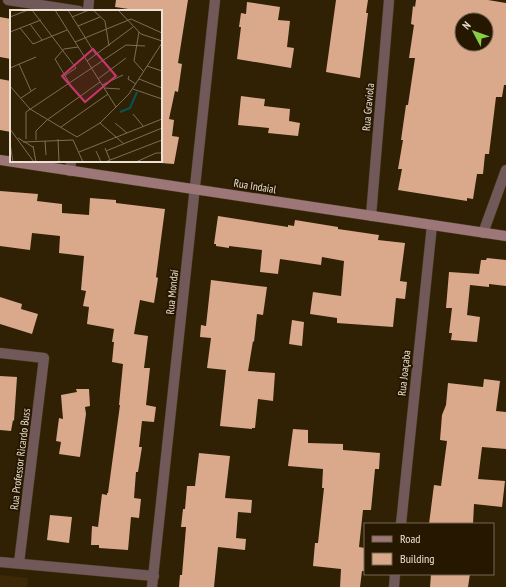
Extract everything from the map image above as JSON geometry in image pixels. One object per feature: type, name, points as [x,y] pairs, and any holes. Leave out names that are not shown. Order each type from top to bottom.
[{"type":"street","points":[[8,0],[73,10]]},
{"type":"street","points":[[88,10],[89,0]]},
{"type":"street","name":"Rua Mondaí","points":[[152,587],[215,0]]},
{"type":"street","name":"Rua Graviola","points":[[371,216],[389,0]]},
{"type":"street","name":"Rua Indaial","points":[[0,160],[10,161]]},
{"type":"street","name":"Rua Indaial","points":[[24,162],[71,166],[195,189],[506,236]]},
{"type":"street","points":[[483,233],[506,170]]},
{"type":"street","name":"Rua Joaçaba","points":[[400,523],[432,225]]},
{"type":"street","name":"Rua Professor Ricardo Buss","points":[[0,352],[44,358],[19,563]]},
{"type":"street","points":[[0,562],[154,576]]},
{"type":"street","points":[[394,587],[395,575]]},
{"type":"shaded area","points":[[0,575],[28,578],[27,587],[0,587]]},
{"type":"building","points":[[116,0],[188,0],[178,63],[182,64],[178,92],[175,91],[169,119],[174,120],[172,136],[179,137],[174,164],[161,163],[162,10],[135,10],[115,7]]},
{"type":"building","points":[[336,0],[368,0],[366,13],[368,13],[360,78],[326,72]]},
{"type":"building","points":[[416,0],[488,0],[506,3],[506,85],[504,85],[502,97],[496,97],[489,154],[485,154],[483,174],[477,174],[473,199],[467,198],[467,201],[398,190],[402,169],[398,169],[403,140],[401,140],[415,58],[409,58],[414,25],[411,24],[413,6],[415,7]]},
{"type":"building","points":[[247,2],[280,7],[278,20],[290,21],[287,47],[294,48],[291,68],[237,59],[241,27],[239,27],[241,13],[246,14]]},
{"type":"building","points":[[0,17],[10,19],[10,59],[0,57]]},
{"type":"building","points":[[0,79],[10,81],[10,132],[0,130]]},
{"type":"building","points":[[241,96],[265,99],[264,106],[290,109],[289,121],[300,123],[298,136],[268,133],[269,128],[238,125]]},
{"type":"building","points":[[0,191],[38,194],[37,201],[62,204],[62,213],[89,215],[90,198],[116,200],[116,203],[165,209],[154,303],[140,300],[134,334],[148,336],[144,368],[150,368],[146,405],[156,407],[154,422],[142,421],[139,447],[142,447],[138,472],[136,472],[134,498],[141,499],[139,518],[131,517],[128,550],[99,548],[99,545],[91,545],[92,526],[98,527],[102,494],[107,495],[108,493],[120,405],[123,364],[112,362],[114,342],[112,342],[114,329],[87,324],[89,307],[83,306],[86,291],[81,290],[84,256],[59,253],[60,236],[32,233],[30,250],[0,246]]},
{"type":"building","points":[[218,216],[288,227],[288,225],[294,226],[295,220],[338,227],[338,229],[379,235],[378,240],[405,243],[400,281],[407,282],[405,299],[396,298],[393,327],[337,323],[337,318],[310,314],[313,292],[341,296],[344,261],[322,257],[321,265],[280,259],[278,274],[260,272],[262,250],[229,246],[229,248],[216,246],[216,244],[214,244]]},
{"type":"building","points":[[487,258],[506,260],[506,286],[489,284],[489,287],[470,285],[467,315],[480,317],[477,342],[451,340],[452,333],[449,333],[452,308],[446,308],[449,272],[479,274],[481,260],[486,260]]},
{"type":"building","points":[[211,280],[267,287],[263,315],[257,314],[254,342],[253,341],[248,371],[275,373],[273,401],[258,399],[255,428],[252,429],[220,426],[226,370],[207,368],[211,338],[200,337],[201,325],[206,326]]},
{"type":"building","points":[[0,297],[22,304],[21,309],[38,314],[32,334],[0,324]]},
{"type":"building","points":[[292,320],[304,322],[302,346],[289,344]]},
{"type":"building","points":[[0,376],[17,377],[14,421],[13,420],[11,431],[0,430]]},
{"type":"building","points":[[484,379],[500,381],[496,411],[506,412],[506,449],[482,447],[478,479],[505,481],[502,507],[474,504],[473,523],[429,523],[434,485],[441,486],[447,441],[440,440],[442,415],[446,405],[448,383],[483,387]]},
{"type":"building","points":[[76,389],[89,389],[90,406],[85,407],[86,414],[80,457],[59,454],[61,442],[56,441],[59,418],[63,419],[61,395],[77,392]]},
{"type":"building","points":[[293,429],[308,430],[308,443],[343,444],[343,450],[380,453],[379,469],[375,469],[371,510],[363,510],[359,547],[364,548],[364,571],[362,571],[360,587],[340,587],[341,569],[313,566],[315,543],[318,543],[324,488],[322,488],[323,469],[288,466]]},
{"type":"building","points":[[199,453],[230,456],[225,498],[252,500],[251,513],[238,512],[236,538],[246,539],[245,550],[218,547],[214,587],[179,587],[180,575],[182,575],[186,527],[181,527],[183,509],[185,509],[187,486],[195,486]]},
{"type":"building","points":[[50,515],[72,517],[69,543],[47,540]]},
{"type":"building","points":[[431,575],[470,575],[468,587],[430,587]]}]
